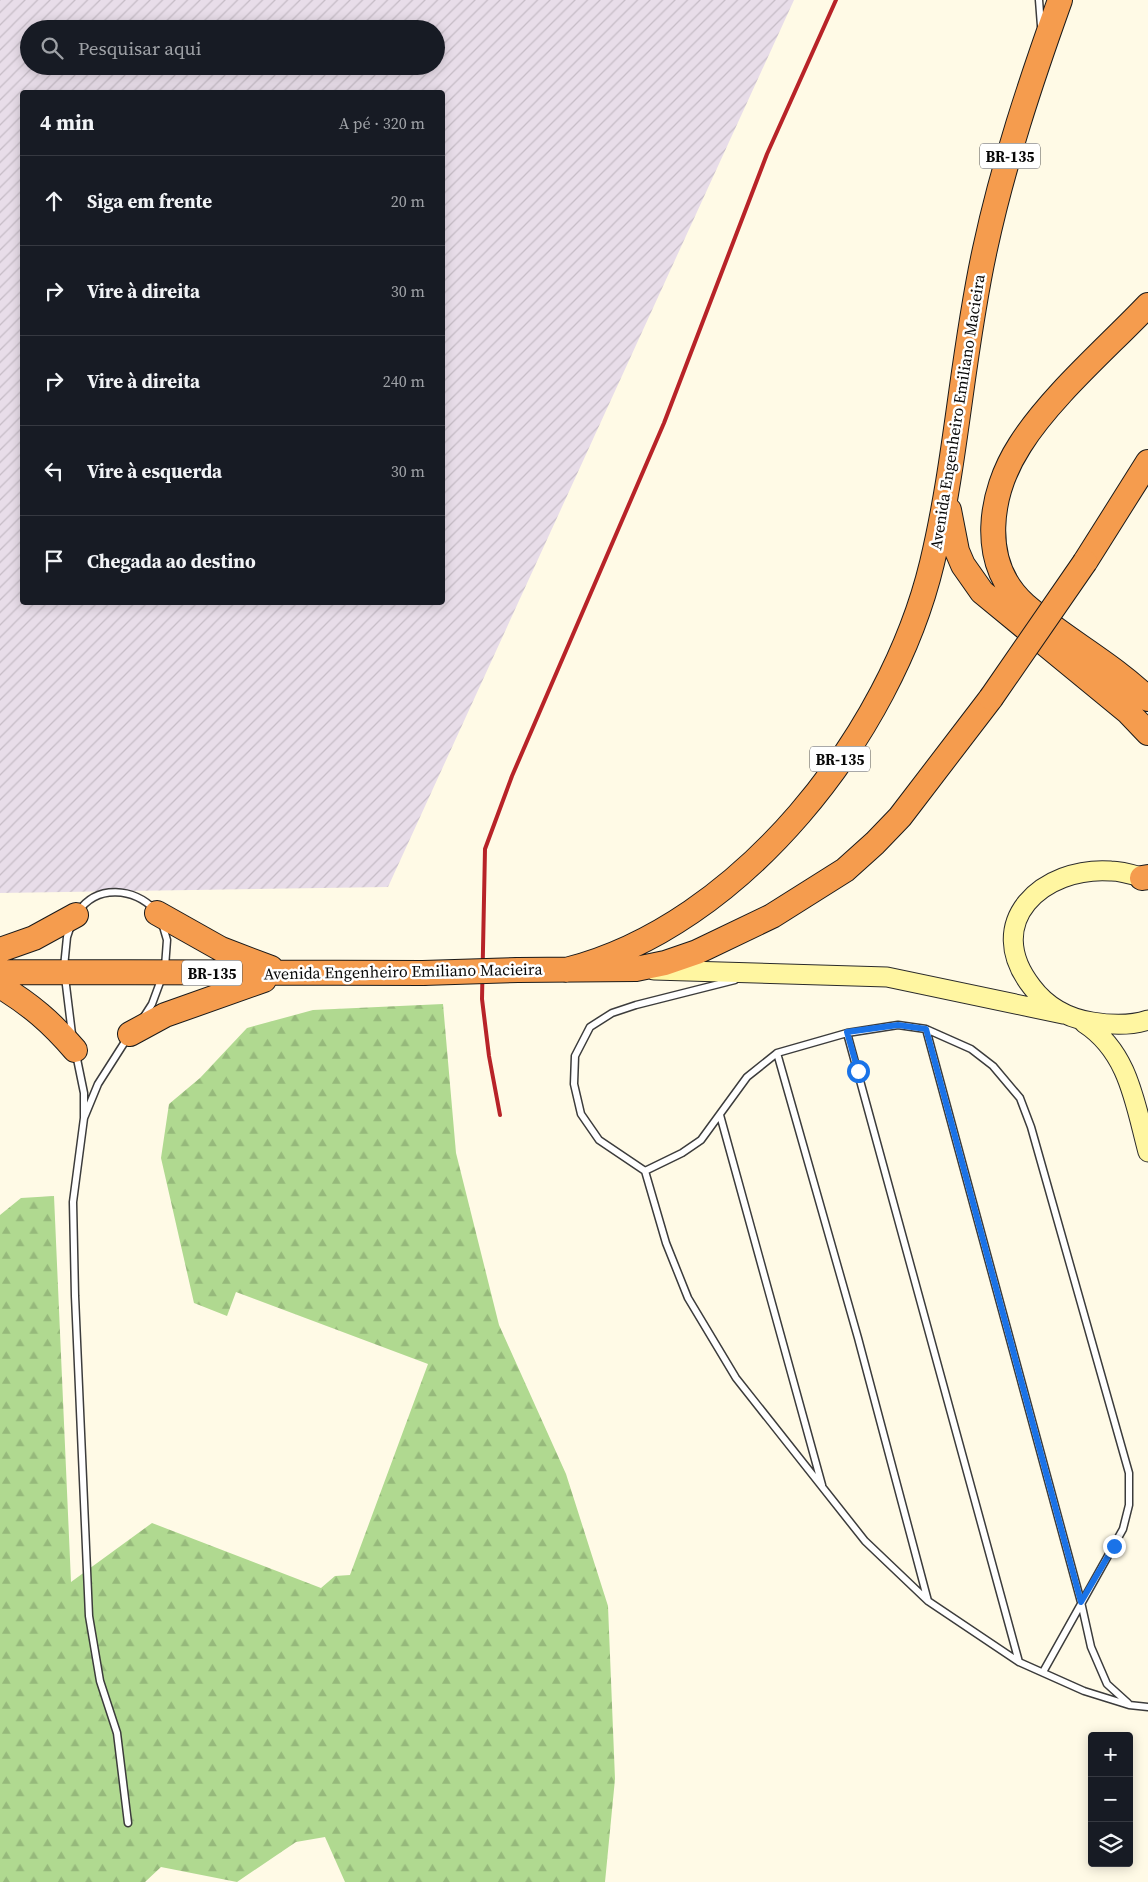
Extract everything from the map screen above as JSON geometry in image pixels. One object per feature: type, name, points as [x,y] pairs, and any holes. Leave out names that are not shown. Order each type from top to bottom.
[{"type":"highway","name":"Avenida Engenheiro Emiliano Macieira","points":[[566,970],[595,962],[627,949],[681,920],[724,887],[774,844],[818,791],[867,721],[894,668],[914,623],[932,565],[947,493],[972,315],[985,247],[1043,48],[1060,0]]},
{"type":"highway","points":[[1148,305],[1062,394],[1020,444],[1011,459],[1001,487],[993,516],[992,532],[993,548],[1002,575],[1024,604],[1117,672],[1148,699]]},
{"type":"highway","name":"Avenida Engenheiro Emiliano Macieira","points":[[0,972],[284,973],[636,969],[665,963],[697,952],[772,916],[846,870],[900,817],[991,698],[1085,562],[1148,462]]},
{"type":"highway","points":[[947,493],[952,535],[957,551],[963,565],[982,592],[1128,712],[1148,732]]},
{"type":"highway","points":[[157,913],[221,949],[284,973]]},
{"type":"highway","points":[[0,950],[34,938],[76,915]]},
{"type":"highway","points":[[130,1034],[172,1012],[284,973]]},
{"type":"highway","points":[[0,986],[36,1009],[75,1050]]},
{"type":"street","points":[[1146,878],[1112,870],[1072,874],[1042,888],[1029,899],[1018,915],[1013,943],[1022,972],[1040,997],[1099,1033],[1113,1048],[1122,1065],[1148,1152]]},
{"type":"street","points":[[636,969],[887,977],[1115,1025],[1148,1020]]},
{"type":"lane","points":[[1039,0],[1043,48]]},
{"type":"lane","points":[[84,1118],[98,1084],[152,1004],[167,958],[167,940],[157,913],[147,901],[120,891],[91,899],[76,915],[67,937],[64,973],[75,1050],[82,1076],[84,1118],[73,1202],[75,1296],[89,1616],[100,1681],[117,1733],[128,1823]]},
{"type":"lane","points":[[758,973],[612,1013],[590,1027],[575,1056],[574,1084],[581,1114],[599,1140],[645,1171],[666,1243],[688,1298],[736,1378],[865,1541],[928,1601],[1019,1662],[1084,1691],[1129,1705],[1148,1707]]},
{"type":"lane","points":[[645,1171],[682,1153],[700,1140],[747,1077],[777,1053],[847,1032],[898,1025],[926,1029],[971,1049],[994,1066],[1020,1098],[1031,1127],[1128,1474],[1128,1505],[1123,1529],[1043,1672]]},
{"type":"lane","points":[[926,1029],[1081,1602],[1091,1647],[1107,1684],[1129,1705]]},
{"type":"lane","points":[[847,1032],[1019,1662]]},
{"type":"lane","points":[[777,1053],[858,1338],[928,1601]]},
{"type":"lane","points":[[720,1115],[824,1489]]},
{"type":"shaded area","points":[[0,0],[794,0],[388,887],[0,893]]},
{"type":"green space","points":[[443,1004],[456,1153],[499,1325],[566,1474],[608,1606],[615,1779],[605,1882],[345,1882],[325,1837],[296,1842],[237,1882],[161,1867],[145,1882],[0,1882],[0,1215],[21,1198],[54,1196],[71,1582],[152,1523],[321,1588],[335,1576],[350,1575],[428,1364],[236,1292],[227,1316],[194,1303],[161,1158],[169,1104],[200,1078],[247,1028],[313,1010]]},
{"type":"railway","points":[[500,1115],[489,1056],[482,999],[485,849],[512,776],[664,423],[767,154],[836,0]]},
{"type":"route","points":[[858,1071],[847,1032],[898,1025],[926,1029],[1081,1602],[1114,1546]]}]
